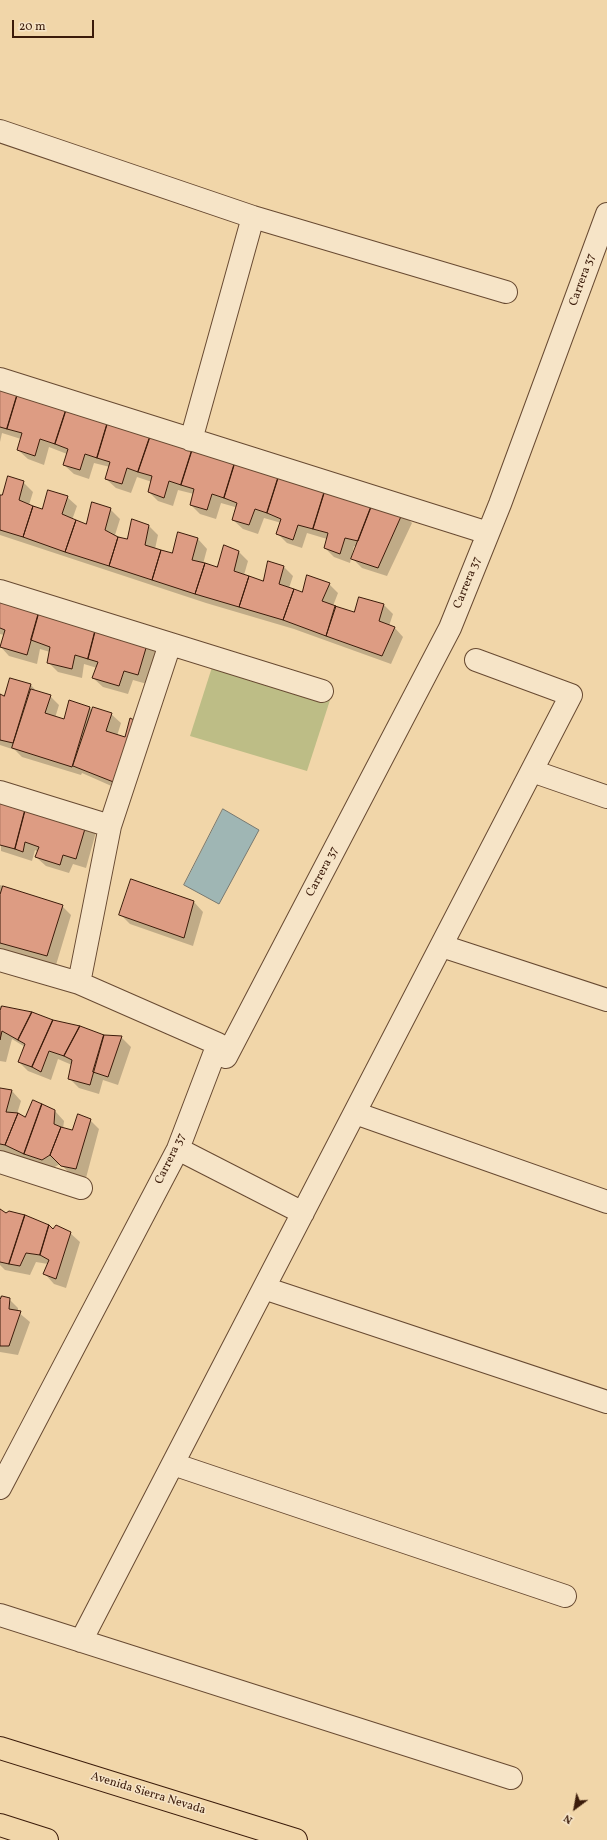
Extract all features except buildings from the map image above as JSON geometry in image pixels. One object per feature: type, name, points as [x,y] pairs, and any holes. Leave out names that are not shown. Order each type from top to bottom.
[{"type":"main road","name":"Avenida Sierra Nevada","points":[[0,1748],[296,1840]]},
{"type":"main road","points":[[0,1825],[47,1840]]},
{"type":"street","points":[[0,131],[253,217],[296,228],[506,292]]},
{"type":"street","name":"Carrera 37","points":[[218,1044],[226,1057],[442,644],[488,534],[607,214]]},
{"type":"street","points":[[191,440],[253,217]]},
{"type":"street","points":[[0,379],[488,534]]},
{"type":"street","points":[[0,591],[322,691]]},
{"type":"street","points":[[79,983],[110,826],[170,644]]},
{"type":"street","points":[[81,1641],[571,695],[476,660]]},
{"type":"street","points":[[532,771],[607,797]]},
{"type":"street","points":[[0,792],[110,826]]},
{"type":"street","points":[[442,946],[607,1000]]},
{"type":"street","points":[[0,960],[79,983],[218,1044]]},
{"type":"street","name":"Carrera 37","points":[[0,1488],[178,1149],[218,1044]]},
{"type":"street","points":[[355,1112],[607,1202]]},
{"type":"street","points":[[178,1149],[303,1213]]},
{"type":"street","points":[[0,1162],[81,1188]]},
{"type":"street","points":[[264,1288],[607,1402]]},
{"type":"street","points":[[173,1464],[565,1596]]},
{"type":"street","points":[[0,1615],[511,1778]]},
{"type":"green space","points":[[214,661],[331,697],[307,771],[190,736]]},
{"type":"water","points":[[223,809],[259,830],[219,904],[184,885]]}]
